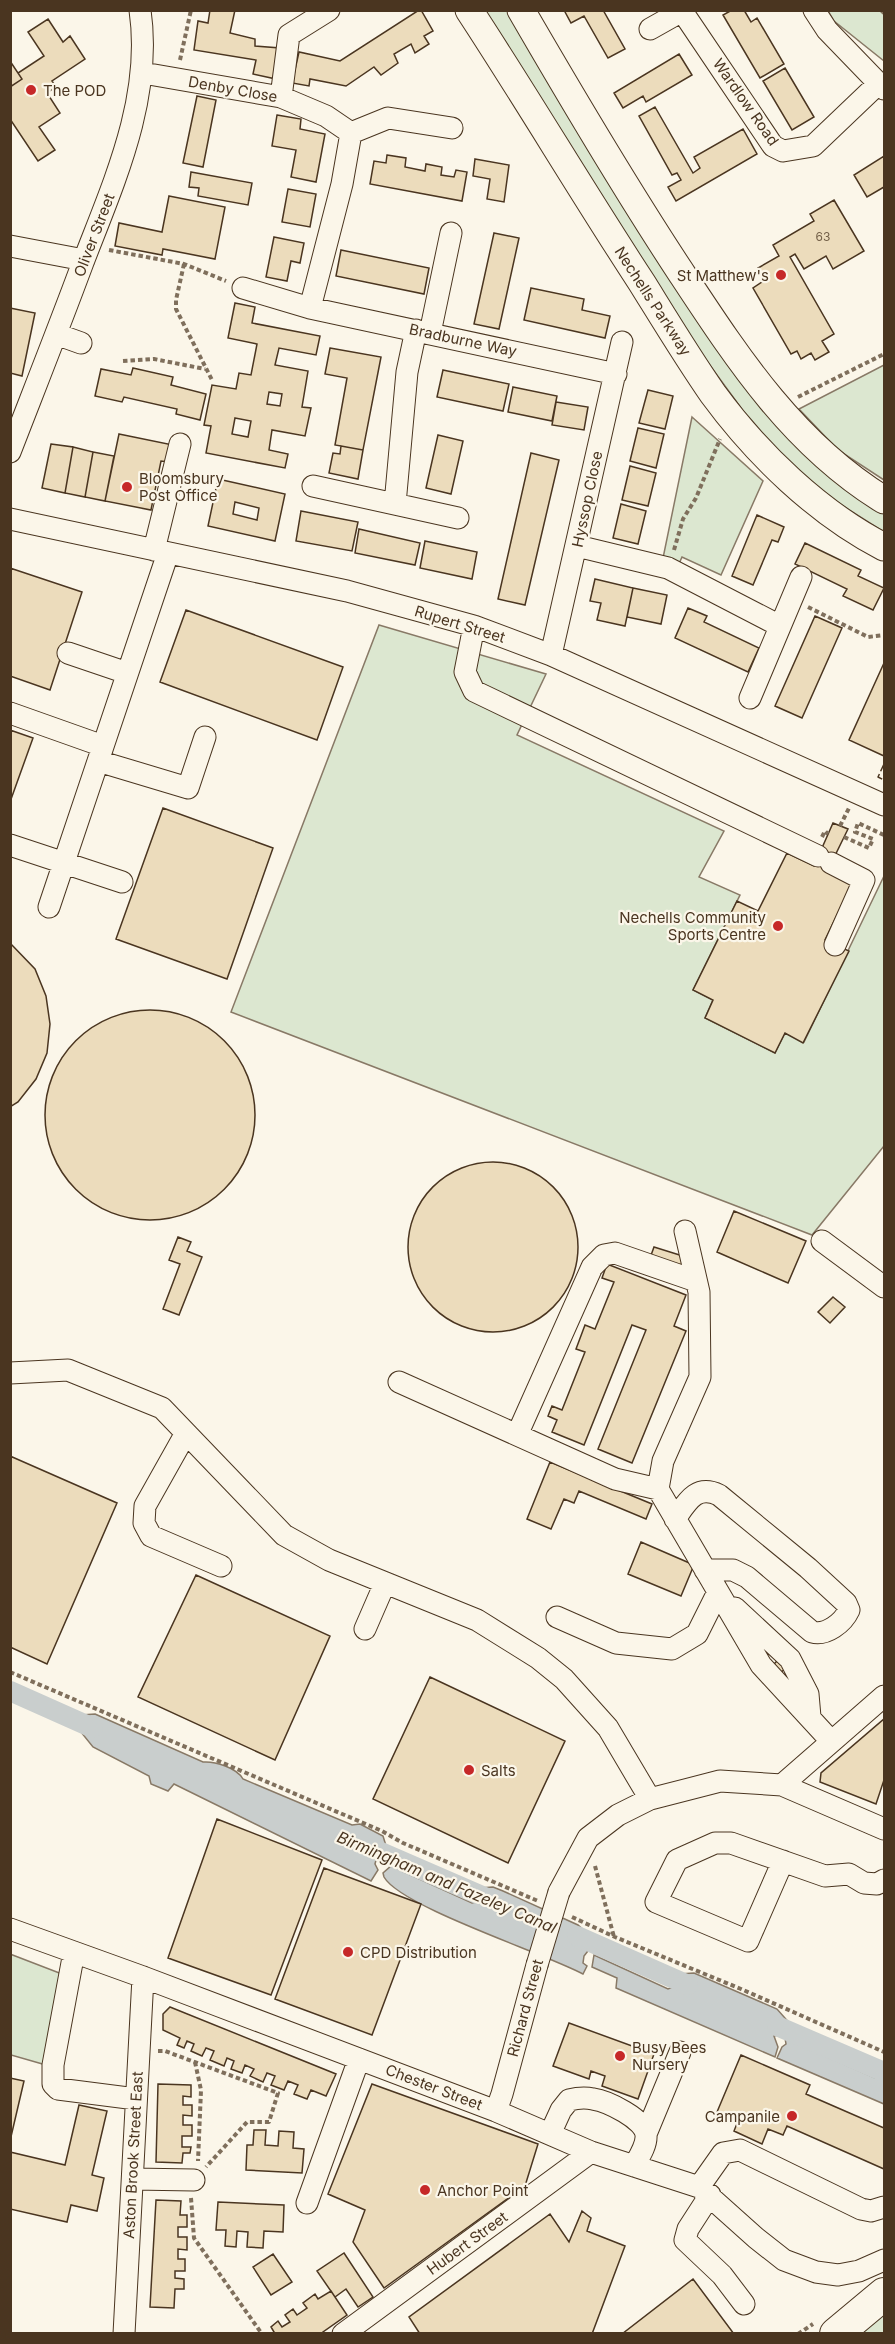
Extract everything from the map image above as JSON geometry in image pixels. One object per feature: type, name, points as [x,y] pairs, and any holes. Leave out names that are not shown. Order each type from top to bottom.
[{"type":"highway","points":[[836,2334],[885,2294]]},
{"type":"main road","name":"Nechells Parkway","points":[[470,10],[713,394],[783,473],[818,505],[847,526],[885,547]]},
{"type":"main road","points":[[520,10],[650,226],[732,351],[763,392],[801,434],[850,477],[885,500]]},
{"type":"street","name":"Oliver Street","points":[[10,452],[87,253],[134,120],[143,73],[143,29],[140,10]]},
{"type":"street","points":[[281,97],[289,35],[329,10]]},
{"type":"street","points":[[814,10],[827,30],[881,87]]},
{"type":"street","name":"Wardlow Road","points":[[650,29],[683,11],[773,146],[783,151],[813,146],[881,87]]},
{"type":"street","name":"Denby Close","points":[[143,73],[281,97],[326,116],[351,133]]},
{"type":"street","points":[[310,308],[342,184],[351,133],[388,118],[452,128]]},
{"type":"street","points":[[395,504],[407,372],[423,331],[451,233]]},
{"type":"street","points":[[10,246],[87,253]]},
{"type":"street","name":"Bradburne Way","points":[[243,288],[310,308],[616,374]]},
{"type":"street","points":[[56,334],[81,343]]},
{"type":"street","name":"Hyssop Close","points":[[551,655],[622,342]]},
{"type":"street","points":[[49,907],[127,673],[161,551],[180,444]]},
{"type":"street","points":[[313,486],[458,518]]},
{"type":"street","name":"Rupert Street","points":[[10,519],[347,591],[474,626],[551,655],[885,805]]},
{"type":"street","points":[[577,546],[668,568],[780,626]]},
{"type":"street","points":[[750,698],[801,577]]},
{"type":"street","points":[[474,626],[465,672],[474,691],[825,859],[864,880],[835,945]]},
{"type":"street","points":[[68,653],[127,673]]},
{"type":"street","points":[[10,713],[100,754],[188,788],[205,737]]},
{"type":"street","points":[[10,845],[122,882]]},
{"type":"street","points":[[685,1231],[696,1281],[700,1316],[700,1377],[663,1461],[658,1489],[761,1665],[831,1741]]},
{"type":"street","points":[[822,1241],[884,1285]]},
{"type":"street","points":[[517,1435],[592,1267],[604,1255],[615,1253],[696,1281]]},
{"type":"street","points":[[10,1373],[68,1370],[162,1408],[285,1535],[329,1560],[477,1620],[538,1658],[564,1679],[608,1728],[650,1799]]},
{"type":"street","points":[[399,1382],[615,1479],[658,1489]]},
{"type":"street","points":[[186,1433],[145,1506],[144,1523],[151,1536],[221,1566]]},
{"type":"street","points":[[675,1519],[689,1500],[699,1492],[710,1491],[719,1495],[808,1568],[846,1603],[849,1610],[847,1615],[826,1633],[820,1635],[812,1632],[747,1577],[733,1570],[705,1570]]},
{"type":"street","points":[[365,1629],[385,1583]]},
{"type":"street","points":[[557,1617],[616,1643],[672,1649],[697,1634],[718,1592]]},
{"type":"street","points":[[782,1785],[885,1696]]},
{"type":"street","name":"Richard Street","points":[[496,2111],[553,1899],[588,1838],[618,1815],[650,1799],[720,1780],[782,1785],[885,1829]]},
{"type":"street","points":[[783,1861],[748,1941],[656,1902],[677,1860],[715,1843],[731,1843],[783,1861],[825,1876],[849,1874],[864,1883],[883,1875]]},
{"type":"street","name":"Chester Street","points":[[10,1929],[496,2111],[591,2152],[705,2191],[756,2238],[784,2260],[816,2272],[838,2274],[859,2271],[885,2260]]},
{"type":"street","points":[[74,1952],[55,2055],[52,2084],[58,2089],[136,2099]]},
{"type":"street","name":"Aston Brook Street East","points":[[124,2334],[143,1977]]},
{"type":"street","points":[[634,2166],[643,2150],[646,2134],[680,2052]]},
{"type":"street","points":[[307,2203],[359,2059]]},
{"type":"street","points":[[550,2134],[561,2110],[569,2100],[583,2097],[596,2099],[627,2114],[641,2123],[646,2134]]},
{"type":"street","points":[[744,2304],[723,2275],[685,2240],[687,2229],[723,2153],[740,2150],[861,2209],[871,2211],[885,2207]]},
{"type":"street","name":"Hubert Street","points":[[343,2334],[374,2319],[591,2152]]},
{"type":"street","points":[[132,2179],[196,2187]]},
{"type":"path","points":[[176,79],[191,10]]},
{"type":"path","points":[[87,253],[184,264],[243,288]]},
{"type":"path","points":[[184,264],[176,309],[212,380]]},
{"type":"path","points":[[794,399],[885,354]]},
{"type":"path","points":[[123,361],[154,359],[205,369]]},
{"type":"path","points":[[668,568],[683,519],[696,498],[723,429],[735,420]]},
{"type":"path","points":[[792,599],[868,637],[885,635]]},
{"type":"path","points":[[840,826],[848,811]]},
{"type":"path","points":[[844,837],[869,848],[873,839],[855,832],[858,823],[885,835]]},
{"type":"path","points":[[10,1672],[382,1831],[403,1843],[553,1899]]},
{"type":"path","points":[[588,1838],[615,1937]]},
{"type":"path","points":[[569,1915],[615,1937],[885,2052]]},
{"type":"path","points":[[165,2051],[278,2092],[269,2122],[247,2122],[196,2187]]},
{"type":"path","points":[[195,2062],[201,2090],[200,2157],[195,2166],[194,2238],[262,2334]]},
{"type":"green space","points":[[482,11],[509,11],[655,249],[884,511],[884,532],[810,485],[752,423],[695,345]]},
{"type":"green space","points":[[828,11],[884,11],[884,61],[834,21]]},
{"type":"green space","points":[[884,365],[884,480],[838,450],[799,409]]},
{"type":"green space","points":[[692,417],[763,481],[721,575],[682,557],[678,566],[663,558]]},
{"type":"green space","points":[[379,625],[546,674],[517,735],[724,831],[699,877],[740,895],[693,990],[713,1000],[705,1018],[775,1053],[785,1033],[804,1042],[884,876],[884,1146],[812,1235],[231,1012]]},
{"type":"green space","points":[[10,1954],[62,1974],[46,2065],[11,2055]]},
{"type":"green space","points":[[884,2313],[884,2333],[859,2333]]},
{"type":"shaded area","points":[[95,1714],[203,1762],[225,1766],[243,1779],[352,1825],[360,1824],[383,1836],[387,1849],[400,1860],[376,1860],[378,1870],[371,1881],[174,1784],[168,1791],[151,1784],[149,1776],[93,1747],[68,1716]]},
{"type":"shaded area","points":[[391,1866],[472,1903],[477,1902],[466,1889],[493,1887],[578,1925],[601,1946],[591,1947],[584,1956],[583,1963],[587,1966],[583,1974],[417,1902],[396,1889],[384,1877],[383,1873]]},
{"type":"shaded area","points":[[594,1955],[668,1989],[676,1986],[665,1975],[694,1973],[777,2009],[800,2035],[786,2033],[774,2036],[778,2047],[775,2057],[616,1988],[617,1978],[592,1967]]},
{"type":"shaded area","points":[[785,2038],[875,2078],[879,2076],[866,2064],[884,2062],[884,2104],[777,2058],[786,2044]]},
{"type":"building","points":[[210,10],[235,10],[230,33],[255,39],[255,46],[280,48],[276,79],[253,74],[256,60],[194,50],[198,21],[208,23]]},
{"type":"building","points":[[419,10],[433,31],[424,36],[429,44],[415,53],[411,44],[394,54],[398,63],[381,75],[374,67],[346,86],[310,79],[309,86],[292,83],[299,52],[340,61]]},
{"type":"building","points":[[564,10],[603,10],[625,49],[608,58],[584,16],[571,23]]},
{"type":"building","points":[[732,10],[744,10],[751,22],[757,18],[784,64],[760,78],[723,15]]},
{"type":"building","name":"The POD","points":[[48,19],[63,42],[70,36],[85,59],[52,81],[56,87],[47,93],[60,113],[39,127],[55,150],[38,161],[10,119],[10,87],[22,79],[18,73],[44,56],[28,32]]},
{"type":"building","points":[[679,54],[692,75],[646,102],[643,96],[623,108],[614,93]]},
{"type":"building","points":[[10,61],[22,79],[10,87]]},
{"type":"building","points":[[785,68],[814,117],[792,130],[763,81]]},
{"type":"building","points":[[197,96],[216,100],[203,167],[183,163]]},
{"type":"building","points":[[655,107],[693,173],[700,168],[694,157],[743,129],[757,154],[676,201],[668,187],[681,180],[677,173],[672,175],[639,116]]},
{"type":"building","points":[[277,115],[301,119],[300,129],[325,134],[316,182],[291,177],[296,150],[272,146]]},
{"type":"building","points":[[387,155],[406,158],[405,167],[425,171],[426,164],[442,167],[441,175],[454,177],[456,170],[467,172],[462,201],[370,184],[374,161],[386,163]]},
{"type":"building","points":[[884,156],[884,187],[867,197],[854,175]]},
{"type":"building","points":[[475,159],[509,165],[504,202],[487,199],[490,179],[473,176]]},
{"type":"building","points":[[191,172],[252,183],[248,205],[198,196],[199,188],[189,187]]},
{"type":"building","points":[[288,189],[316,194],[310,227],[282,222]]},
{"type":"building","points":[[169,196],[225,207],[215,259],[163,249],[162,255],[115,246],[119,223],[162,232]]},
{"type":"building","name":"St Matthew's","points":[[834,200],[864,251],[833,269],[826,256],[804,269],[795,254],[790,257],[834,334],[822,341],[829,352],[815,360],[811,353],[801,359],[797,351],[791,354],[753,288],[765,280],[758,268],[779,256],[773,245],[814,221],[810,214]]},
{"type":"building","points":[[494,233],[519,238],[499,329],[474,324]]},
{"type":"building","points":[[274,237],[304,243],[300,263],[291,261],[287,281],[266,277]]},
{"type":"building","points":[[341,250],[429,268],[424,294],[336,276]]},
{"type":"building","points":[[531,288],[584,299],[582,310],[610,316],[605,338],[524,320]]},
{"type":"building","points":[[235,303],[255,307],[252,323],[320,336],[316,355],[279,348],[275,365],[308,371],[302,407],[311,408],[305,436],[272,430],[269,450],[288,454],[285,468],[206,453],[211,426],[204,425],[212,385],[236,389],[239,373],[251,375],[257,344],[228,338]],"holes":[[[269,392],[282,394],[280,406],[267,404]],[[235,418],[251,421],[248,437],[232,434]]]},
{"type":"building","points":[[10,308],[35,313],[22,376],[10,373]]},
{"type":"building","points":[[330,348],[381,357],[363,450],[335,445],[347,378],[325,374]]},
{"type":"building","points":[[133,368],[173,377],[171,385],[206,394],[200,420],[176,414],[177,409],[124,397],[122,402],[95,396],[101,369],[131,375]]},
{"type":"building","points":[[443,370],[509,384],[503,411],[437,397]]},
{"type":"building","points":[[513,387],[557,396],[552,421],[508,412]]},
{"type":"building","points":[[648,390],[673,396],[665,429],[639,423]]},
{"type":"building","points":[[556,402],[588,407],[584,430],[552,425]]},
{"type":"building","points":[[638,428],[664,434],[656,468],[630,461]]},
{"type":"building","points":[[119,434],[173,445],[169,462],[161,461],[151,510],[105,501]]},
{"type":"building","points":[[438,435],[463,441],[451,494],[426,488]]},
{"type":"building","points":[[51,444],[73,447],[65,493],[42,488]]},
{"type":"building","points":[[341,446],[363,450],[358,479],[329,473],[333,453],[340,454]]},
{"type":"building","points":[[73,447],[93,452],[85,497],[65,493]]},
{"type":"building","points":[[93,452],[114,456],[105,501],[85,497]]},
{"type":"building","points":[[531,453],[559,460],[525,605],[498,599]]},
{"type":"building","points":[[630,466],[656,473],[648,506],[622,500]]},
{"type":"building","points":[[218,479],[285,494],[275,541],[208,526]],"holes":[[[235,502],[259,508],[257,520],[233,514]]]},
{"type":"building","points":[[621,504],[646,511],[638,544],[613,538]]},
{"type":"building","points":[[301,511],[358,522],[352,551],[296,541]]},
{"type":"building","points":[[757,515],[784,527],[778,542],[772,540],[753,585],[732,576]]},
{"type":"building","points":[[359,529],[420,543],[415,565],[355,553]]},
{"type":"building","points":[[425,541],[477,552],[472,579],[420,568]]},
{"type":"building","points":[[805,543],[861,570],[858,576],[884,588],[873,610],[843,596],[847,589],[795,564]]},
{"type":"building","points":[[10,568],[82,592],[50,690],[10,676]]},
{"type":"building","points":[[595,579],[633,588],[625,626],[597,620],[601,603],[590,601]]},
{"type":"building","points":[[633,588],[667,595],[661,624],[627,617]]},
{"type":"building","points":[[688,608],[707,616],[704,622],[759,648],[748,672],[675,638]]},
{"type":"building","points":[[186,610],[343,667],[317,740],[160,682]]},
{"type":"building","points":[[815,616],[842,628],[802,718],[775,706]]},
{"type":"building","points":[[884,663],[884,756],[849,740]]},
{"type":"building","points":[[10,730],[33,738],[10,802]]},
{"type":"building","points":[[163,808],[273,848],[227,979],[116,939]]},
{"type":"building","name":"Nechells Community Sports Centre","points":[[833,823],[848,829],[827,872],[852,884],[825,940],[849,951],[803,1043],[785,1033],[775,1053],[705,1018],[713,1000],[693,990],[737,901],[758,911],[787,853],[814,866]]},
{"type":"building","points":[[10,943],[35,969],[46,996],[50,1024],[47,1053],[36,1079],[18,1102],[10,1107]]},
{"type":"building","points":[[140,1010],[160,1010],[181,1014],[200,1022],[225,1040],[238,1056],[251,1084],[255,1115],[251,1146],[238,1174],[225,1190],[209,1203],[181,1216],[160,1220],[140,1220],[119,1216],[100,1208],[83,1197],[68,1182],[49,1146],[45,1125],[45,1105],[49,1084],[57,1065],[68,1048],[83,1033],[119,1014]]},
{"type":"building","points":[[493,1162],[526,1168],[553,1187],[572,1214],[578,1247],[572,1280],[553,1307],[526,1326],[493,1332],[460,1326],[433,1307],[414,1280],[408,1247],[414,1214],[433,1187],[460,1168]]},
{"type":"building","points":[[734,1211],[806,1241],[788,1283],[717,1252]]},
{"type":"building","points":[[178,1237],[191,1242],[187,1251],[202,1257],[179,1315],[163,1309],[180,1264],[169,1260]]},
{"type":"building","points":[[654,1247],[686,1257],[682,1269],[650,1258]]},
{"type":"building","points":[[607,1264],[686,1295],[674,1326],[686,1331],[632,1463],[598,1449],[646,1330],[632,1325],[584,1445],[552,1432],[557,1420],[548,1416],[552,1406],[562,1410],[585,1352],[576,1349],[585,1325],[595,1329],[614,1282],[602,1278]]},
{"type":"building","points":[[833,1297],[845,1307],[830,1323],[818,1312]]},
{"type":"building","points":[[10,1456],[117,1503],[47,1664],[10,1647]]},
{"type":"building","points":[[550,1462],[652,1504],[646,1519],[579,1491],[574,1503],[564,1499],[551,1529],[527,1519]]},
{"type":"building","points":[[641,1542],[694,1565],[681,1596],[628,1574]]},
{"type":"building","points":[[196,1575],[330,1636],[275,1760],[138,1697]]},
{"type":"building","points":[[778,1660],[786,1668],[779,1674],[772,1666]]},
{"type":"building","name":"Salts","points":[[430,1677],[565,1741],[508,1863],[373,1799]]},
{"type":"building","points":[[884,1719],[884,1780],[876,1804],[820,1782],[821,1773]]},
{"type":"building","points":[[217,1819],[322,1860],[271,1995],[168,1958]]},
{"type":"building","name":"CPD Distribution","points":[[324,1868],[421,1904],[372,2035],[275,1999]]},
{"type":"building","points":[[170,2007],[336,2074],[326,2096],[311,2090],[307,2099],[294,2094],[298,2085],[288,2081],[284,2090],[271,2085],[275,2076],[267,2073],[263,2082],[250,2076],[254,2069],[245,2065],[242,2073],[231,2069],[234,2061],[227,2058],[224,2066],[210,2060],[214,2051],[206,2048],[202,2056],[191,2051],[194,2044],[187,2041],[184,2048],[177,2045],[180,2038],[163,2030],[163,2014]]},
{"type":"building","points":[[569,2023],[654,2054],[638,2099],[602,2086],[605,2076],[591,2071],[589,2079],[553,2066]]},
{"type":"building","name":"Campanile","points":[[741,2055],[810,2085],[806,2094],[884,2128],[884,2169],[787,2126],[783,2135],[768,2129],[762,2144],[734,2131],[738,2121],[717,2112]]},
{"type":"building","points":[[10,2078],[24,2081],[10,2141]]},
{"type":"building","points":[[158,2084],[191,2085],[191,2097],[183,2096],[183,2105],[192,2105],[192,2116],[183,2115],[183,2125],[192,2125],[192,2136],[182,2136],[182,2147],[191,2147],[190,2153],[183,2153],[182,2163],[156,2162]]},
{"type":"building","name":"Anchor Point","points":[[372,2084],[538,2144],[525,2186],[384,2288],[353,2242],[365,2210],[328,2194]]},
{"type":"building","points":[[79,2105],[107,2111],[92,2175],[104,2178],[97,2211],[71,2205],[67,2222],[10,2209],[10,2152],[65,2165]]},
{"type":"building","points":[[254,2130],[266,2130],[265,2145],[278,2146],[279,2131],[294,2132],[293,2148],[304,2149],[302,2173],[246,2170],[247,2145],[253,2145]]},
{"type":"building","points":[[156,2200],[181,2201],[180,2215],[187,2215],[187,2227],[178,2227],[178,2237],[187,2237],[187,2250],[178,2249],[178,2259],[185,2259],[185,2271],[175,2271],[175,2278],[184,2279],[184,2289],[175,2289],[174,2308],[150,2307]]},
{"type":"building","points":[[218,2202],[284,2205],[283,2232],[264,2231],[263,2248],[247,2247],[248,2232],[237,2231],[236,2247],[225,2246],[226,2230],[216,2230]]},
{"type":"building","points":[[582,2211],[591,2218],[587,2231],[625,2246],[592,2334],[420,2334],[409,2317],[550,2214],[569,2242]]},
{"type":"building","points":[[344,2253],[373,2297],[358,2307],[346,2289],[335,2297],[317,2271]]},
{"type":"building","points":[[273,2254],[292,2282],[271,2295],[253,2267]]},
{"type":"building","points":[[693,2279],[734,2334],[622,2334]]},
{"type":"building","points":[[331,2291],[347,2315],[320,2334],[272,2334],[274,2332],[271,2327],[278,2321],[282,2327],[290,2322],[285,2315],[293,2309],[297,2315],[307,2308],[303,2303],[315,2294],[318,2299]]},
{"type":"waterway","name":"Birmingham and Fazeley Canal","points":[[10,1691],[93,1728]]},
{"type":"waterway","name":"Birmingham and Fazeley Canal","points":[[376,1850],[489,1899]]},
{"type":"waterway","name":"Birmingham and Fazeley Canal","points":[[577,1936],[688,1985]]},
{"type":"waterway","name":"Birmingham and Fazeley Canal","points":[[777,2026],[884,2072]]},
{"type":"fence","points":[[884,764],[878,777],[884,780]]},
{"type":"place","name":"The POD","points":[[31,90]]},
{"type":"place","name":"St Matthew's","points":[[781,275]]},
{"type":"place","name":"Bloomsbury Post Office","points":[[127,487]]},
{"type":"place","name":"Nechells Community Sports Centre","points":[[778,926]]},
{"type":"place","name":"Salts","points":[[469,1770]]},
{"type":"place","name":"CPD Distribution","points":[[348,1952]]},
{"type":"place","name":"Busy Bees Nursery","points":[[620,2056]]},
{"type":"place","name":"Campanile","points":[[792,2116]]},
{"type":"place","name":"Anchor Point","points":[[425,2190]]}]
